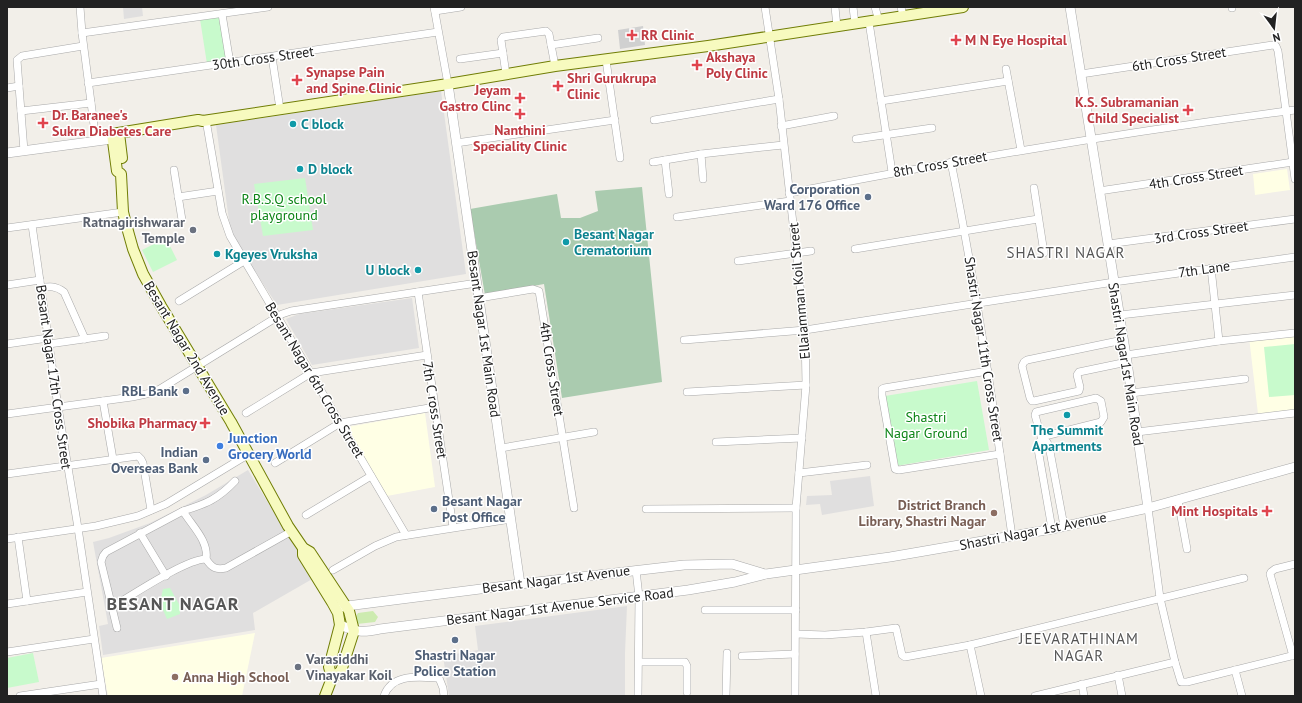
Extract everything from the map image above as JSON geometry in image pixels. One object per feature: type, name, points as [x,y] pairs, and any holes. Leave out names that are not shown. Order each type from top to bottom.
[{"type":"main road","points":[[116,136],[198,120],[448,84],[555,66],[837,27],[874,21],[902,12],[963,7]]},
{"type":"main road","name":"Besant Nagar 2nd Avenue","points":[[116,136],[123,170],[121,174],[123,212],[128,236],[143,274],[249,454],[287,534],[303,548]]},
{"type":"main road","points":[[325,696],[332,678],[341,671],[354,631],[346,605],[310,552],[303,548],[303,555],[334,604],[340,625],[329,667],[332,678]]},
{"type":"street","points":[[80,7],[83,46],[96,138]]},
{"type":"street","points":[[82,33],[268,7]]},
{"type":"street","points":[[448,84],[434,9],[461,7]]},
{"type":"street","name":"Ellaiamman Koil Street","points":[[765,7],[779,99],[805,330],[806,385],[796,508],[795,696]]},
{"type":"street","points":[[835,7],[837,27]]},
{"type":"street","points":[[853,7],[855,24]]},
{"type":"street","points":[[875,7],[874,21],[881,102],[892,172]]},
{"type":"street","name":"Shastri Nagar1st Main Road","points":[[1070,7],[1090,139],[1124,340],[1148,508]]},
{"type":"street","points":[[222,14],[230,63]]},
{"type":"street","points":[[506,74],[502,53],[502,37],[546,31],[549,34],[552,45],[555,66]]},
{"type":"street","name":"30th Cross Street","points":[[88,83],[438,32]]},
{"type":"street","points":[[552,45],[598,38]]},
{"type":"street","name":"6th Cross Street","points":[[1081,74],[1269,45],[1276,46],[1278,51],[1286,111]]},
{"type":"street","points":[[24,149],[17,60],[22,56],[83,46]]},
{"type":"street","points":[[460,59],[502,53]]},
{"type":"street","points":[[272,57],[280,109]]},
{"type":"street","points":[[606,60],[620,158]]},
{"type":"street","points":[[1006,69],[1021,150]]},
{"type":"street","points":[[881,102],[1008,81]]},
{"type":"street","name":"Besant Nagar 1st Main Road","points":[[448,84],[520,584]]},
{"type":"street","points":[[7,88],[18,86]]},
{"type":"street","points":[[654,120],[779,99]]},
{"type":"street","points":[[22,111],[91,103]]},
{"type":"street","name":"8th Cross Street","points":[[789,193],[892,172],[1021,150],[1295,110]]},
{"type":"street","points":[[1286,111],[1292,137],[1295,179]]},
{"type":"street","points":[[781,126],[834,116]]},
{"type":"street","name":"Besant Nagar 6th Cross Street","points":[[204,120],[225,224],[230,236],[406,535]]},
{"type":"street","points":[[456,143],[615,120]]},
{"type":"street","points":[[856,139],[932,128]]},
{"type":"street","points":[[7,153],[24,149],[116,136]]},
{"type":"street","points":[[653,162],[701,154],[783,145]]},
{"type":"street","points":[[7,150],[24,149]]},
{"type":"street","points":[[701,154],[703,179]]},
{"type":"street","points":[[665,160],[669,194]]},
{"type":"street","name":"Shastri Nagar 11th Cross Street","points":[[951,162],[965,231],[977,303],[1012,536]]},
{"type":"street","name":"4th Cross Street","points":[[1099,192],[1293,162]]},
{"type":"street","points":[[174,170],[182,220]]},
{"type":"street","points":[[1034,188],[1044,253]]},
{"type":"street","points":[[178,197],[218,191]]},
{"type":"street","points":[[677,217],[790,201]]},
{"type":"street","points":[[7,228],[123,212]]},
{"type":"street","points":[[855,248],[1038,219]]},
{"type":"street","name":"3rd Cross Street","points":[[1108,244],[1295,219]]},
{"type":"street","name":"Besant Nagar 17th Cross Street","points":[[32,225],[48,341],[103,696]]},
{"type":"street","points":[[738,261],[811,251]]},
{"type":"street","name":"7th Lane","points":[[684,340],[805,330],[1114,282],[1295,257]]},
{"type":"street","points":[[179,301],[244,261]]},
{"type":"street","points":[[1211,268],[1219,341]]},
{"type":"street","points":[[7,285],[40,280]]},
{"type":"street","points":[[7,414],[151,393],[198,367],[277,317],[291,310],[477,283]]},
{"type":"street","points":[[41,288],[54,287],[59,288],[64,292],[85,339]]},
{"type":"street","name":"4th Cross Street","points":[[479,298],[533,289],[539,291],[574,508]]},
{"type":"street","name":"7th C ross Street","points":[[418,292],[453,527]]},
{"type":"street","points":[[1120,315],[1295,295]]},
{"type":"street","points":[[1124,340],[1027,360],[1022,364],[1022,366],[1030,398],[1034,401],[1079,391],[1080,387],[1077,375],[1079,372],[1126,359],[1219,341],[1295,333]]},
{"type":"street","points":[[7,344],[85,339],[105,336]]},
{"type":"street","points":[[246,413],[310,373],[427,355]]},
{"type":"street","points":[[988,371],[882,389],[882,395],[895,469],[899,470],[1000,454]]},
{"type":"street","points":[[1131,393],[1245,379]]},
{"type":"street","points":[[687,392],[806,385]]},
{"type":"street","points":[[1052,529],[1038,449],[1039,442],[1042,439],[1101,422],[1104,417],[1101,401],[1096,398],[1036,412],[1042,439],[1047,442],[1049,446],[1064,526]]},
{"type":"street","points":[[103,401],[113,459]]},
{"type":"street","points":[[275,463],[340,423],[435,407]]},
{"type":"street","points":[[1137,432],[1295,413]]},
{"type":"street","points":[[501,448],[594,432]]},
{"type":"street","points":[[716,442],[802,438]]},
{"type":"street","points":[[7,539],[123,520],[166,504],[249,454]]},
{"type":"street","points":[[7,474],[135,456],[141,459],[144,469],[151,510]]},
{"type":"street","points":[[799,473],[867,465]]},
{"type":"street","name":"Shastri Nagar 1st Avenue","points":[[766,574],[890,557],[1052,529],[1148,508],[1295,467]]},
{"type":"street","points":[[306,515],[371,476]]},
{"type":"street","points":[[117,628],[101,562],[106,552],[183,511],[211,501],[225,491],[235,481]]},
{"type":"street","points":[[1178,500],[1188,549]]},
{"type":"street","points":[[646,509],[796,508]]},
{"type":"street","points":[[1148,508],[1160,598],[1181,682],[1294,656],[1270,572],[1275,569],[1295,564]]},
{"type":"street","points":[[183,511],[204,544],[207,552],[206,559],[212,567],[216,569],[226,568],[287,534]]},
{"type":"street","points":[[333,570],[392,538],[511,518]]},
{"type":"street","points":[[140,533],[166,576]]},
{"type":"street","points":[[18,537],[27,601]]},
{"type":"street","points":[[112,607],[199,559],[206,559]]},
{"type":"street","name":"Besant Nagar 1st Avenue","points":[[334,604],[346,605],[684,565],[732,564],[766,574]]},
{"type":"street","points":[[636,570],[639,597],[638,696]]},
{"type":"street","name":"Besant Nagar 1st Avenue Service Road","points":[[354,631],[366,632],[380,628],[639,597],[735,582],[766,574]]},
{"type":"street","points":[[796,634],[825,635],[896,628],[903,657],[970,644],[1244,578]]},
{"type":"street","points":[[7,604],[87,592]]},
{"type":"street","points":[[705,610],[796,610]]},
{"type":"street","points":[[340,625],[354,631]]},
{"type":"street","points":[[866,632],[876,696]]},
{"type":"street","points":[[7,652],[94,639]]},
{"type":"street","points":[[970,644],[981,696]]},
{"type":"street","points":[[726,696],[727,653]]},
{"type":"street","points":[[742,656],[795,654]]},
{"type":"street","points":[[639,662],[685,662],[687,692]]},
{"type":"street","points":[[1035,696],[1175,662]]},
{"type":"street","points":[[1235,670],[1242,696]]},
{"type":"street","points":[[1118,675],[1122,696]]},
{"type":"street","points":[[384,696],[392,683],[409,677],[438,678],[443,688],[444,696]]},
{"type":"street","points":[[20,696],[101,684]]},
{"type":"street","points":[[1082,684],[1084,696]]},
{"type":"shaded area","points":[[123,7],[142,7],[143,16],[124,19]]},
{"type":"shaded area","points":[[643,26],[645,45],[620,49],[618,30]]},
{"type":"shaded area","points":[[441,91],[466,274],[277,305],[231,235],[216,125]]},
{"type":"shaded area","points":[[1287,169],[1290,190],[1255,195],[1253,174]]},
{"type":"shaded area","points":[[642,187],[662,382],[562,398],[544,284],[485,295],[470,209],[557,194],[561,218],[580,218],[598,211],[595,191]]},
{"type":"shaded area","points":[[412,298],[419,348],[312,365],[286,319],[299,314]]},
{"type":"shaded area","points":[[1295,332],[1295,410],[1258,414],[1249,337]]},
{"type":"shaded area","points":[[425,413],[435,487],[387,496],[342,428]]},
{"type":"shaded area","points":[[248,470],[314,578],[253,613],[255,630],[103,655],[99,626],[108,624],[93,542],[109,538],[150,523],[206,495]]},
{"type":"shaded area","points":[[870,476],[874,506],[822,515],[820,504],[806,505],[807,496],[832,495],[830,481]]},
{"type":"shaded area","points":[[627,606],[625,696],[449,696],[443,656],[478,650],[475,626]]},
{"type":"shaded area","name":"Anna High School","points":[[255,633],[242,696],[108,696],[101,658]]},
{"type":"green space","points":[[221,16],[228,61],[207,64],[200,19]]},
{"type":"green space","name":"R.B.S.Q school playground","points":[[305,178],[313,230],[263,236],[254,184]]},
{"type":"green space","points":[[166,238],[177,260],[153,272],[142,250]]},
{"type":"green space","points":[[1295,344],[1295,395],[1269,397],[1264,347]]},
{"type":"green space","name":"Shastri Nagar Ground","points":[[977,381],[989,450],[896,466],[885,396]]},
{"type":"green space","points":[[170,588],[180,606],[180,614],[167,619],[159,601],[163,589]]},
{"type":"green space","points":[[373,611],[378,617],[375,622],[357,624],[354,619],[358,613]]},
{"type":"green space","points":[[33,653],[39,682],[7,688],[7,658]]},
{"type":"place","name":"RR Clinic","points":[[632,35]]},
{"type":"place","name":"M N Eye Hospital","points":[[956,40]]},
{"type":"place","name":"Akshaya Poly Clinic","points":[[697,65]]},
{"type":"place","name":"Synapse Pain and Spine Clinic","points":[[297,80]]},
{"type":"place","name":"Shri Gurukrupa Clinic","points":[[558,86]]},
{"type":"place","name":"Jeyam Gastro Clinc","points":[[520,98]]},
{"type":"place","name":"K.S. Subramanian Child Specialist","points":[[1188,110]]},
{"type":"place","name":"Nanthini Speciality Clinic","points":[[520,114]]},
{"type":"place","name":"Dr. Baranee's Sukra Diabetes Care","points":[[43,123]]},
{"type":"place","name":"C block","points":[[293,124]]},
{"type":"place","name":"D block","points":[[300,169]]},
{"type":"place","name":"Corporation Ward 176 Office","points":[[868,197]]},
{"type":"place","name":"Ratnagirishwarar Temple","points":[[193,230]]},
{"type":"place","name":"Besant Nagar Crematorium","points":[[566,242]]},
{"type":"place","name":"Kgeyes Vruksha","points":[[217,254]]},
{"type":"place","name":"U block","points":[[418,270]]},
{"type":"place","name":"RBL Bank","points":[[186,391]]},
{"type":"place","name":"The Summit Apartments","points":[[1067,415]]},
{"type":"place","name":"Shobika Pharmacy","points":[[205,423]]},
{"type":"place","name":"Junction Grocery World","points":[[220,446]]},
{"type":"place","name":"Indian Overseas Bank","points":[[206,460]]},
{"type":"place","name":"Besant Nagar Post Office","points":[[434,509]]},
{"type":"place","name":"Mint Hospitals","points":[[1267,511]]},
{"type":"place","name":"District Branch Library, Shastri Nagar","points":[[994,513]]},
{"type":"place","name":"Shastri Nagar Police Station","points":[[455,640]]},
{"type":"place","name":"Varasiddhi Vinayakar Koil","points":[[298,667]]},
{"type":"place","name":"Anna High School","points":[[175,677]]},
{"type":"district","name":"SHASTRI NAGAR","points":[[1066,253]]},
{"type":"district","name":"BESANT NAGAR","points":[[173,604]]},
{"type":"district","name":"JEEVARATHINAM NAGAR","points":[[1079,648]]}]
